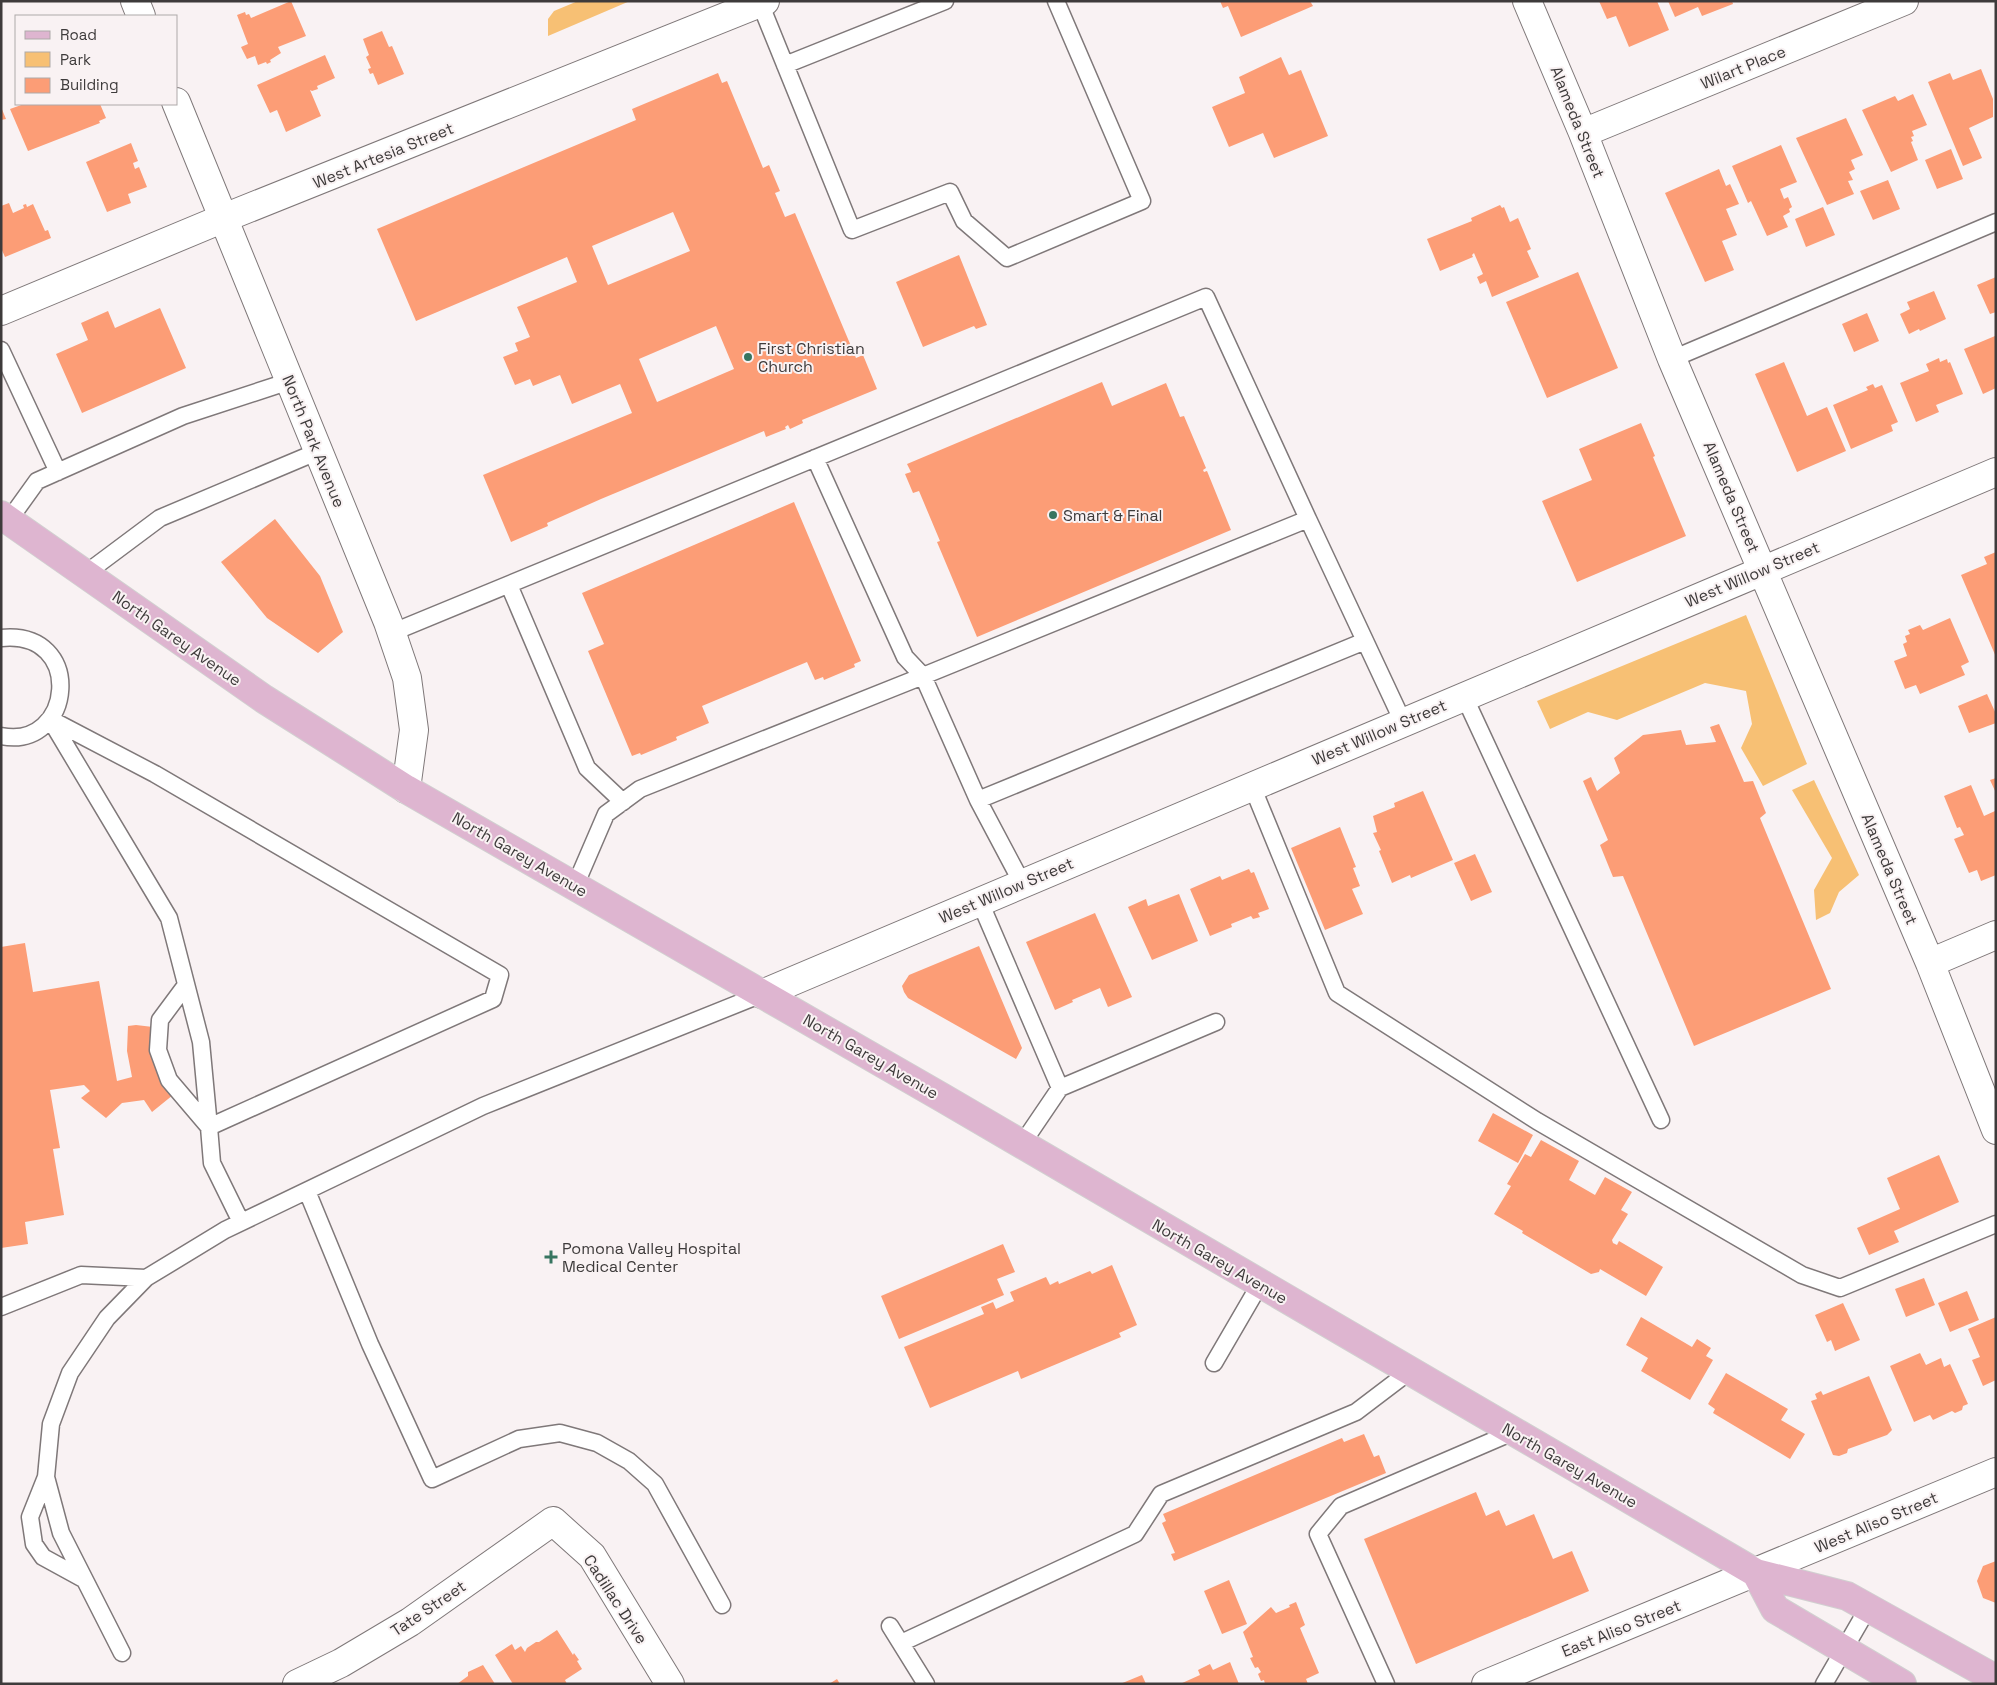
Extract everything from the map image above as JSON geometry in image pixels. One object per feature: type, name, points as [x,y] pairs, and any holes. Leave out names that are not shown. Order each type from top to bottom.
[{"type":"main road","name":"North Garey Avenue","points":[[5,517],[264,699],[406,789],[1022,1144],[1756,1573],[1846,1596],[1996,1679]]},
{"type":"main road","points":[[1756,1573],[1775,1609],[1902,1684]]},
{"type":"street","points":[[135,1],[141,15]]},
{"type":"street","name":"Alameda Street","points":[[1527,1],[1583,134],[1672,359],[1930,963],[1996,1130]]},
{"type":"street","name":"Wilart Place","points":[[1583,134],[1904,1]]},
{"type":"street","name":"West Artesia Street","points":[[1,311],[224,218],[763,2]]},
{"type":"street","name":"North Park Avenue","points":[[177,105],[319,451],[391,633],[406,678],[414,730],[406,789]]},
{"type":"street","name":"West Willow Street","points":[[762,994],[1996,472]]},
{"type":"street","points":[[1930,963],[1996,934]]},
{"type":"street","name":"West Aliso Street","points":[[1756,1573],[1996,1472]]},
{"type":"street","name":"Tate Street","points":[[297,1684],[341,1663],[410,1622],[553,1521]]},
{"type":"street","name":"Cadillac Drive","points":[[553,1521],[592,1556],[670,1684]]},
{"type":"street","name":"East Aliso Street","points":[[1486,1684],[1532,1674],[1756,1573]]},
{"type":"lane","points":[[785,65],[945,1]]},
{"type":"lane","points":[[763,2],[785,65],[852,230],[950,192],[964,222],[1007,258],[1142,201],[1056,1]]},
{"type":"lane","points":[[1672,359],[1996,222]]},
{"type":"lane","points":[[391,633],[1206,297],[1403,722]]},
{"type":"lane","points":[[1,350],[58,472]]},
{"type":"lane","points":[[5,517],[37,481],[183,416],[290,380]]},
{"type":"lane","points":[[86,574],[160,518],[319,451]]},
{"type":"lane","points":[[815,458],[905,657],[923,676],[978,800],[1022,883]]},
{"type":"lane","points":[[575,886],[606,814],[640,789],[1308,519]]},
{"type":"lane","points":[[508,585],[587,768],[623,802]]},
{"type":"lane","points":[[1,638],[14,637],[30,640],[43,648],[54,660],[60,675],[62,690],[58,706],[50,719],[37,730],[21,737],[1,736]]},
{"type":"lane","points":[[978,800],[1365,641]]},
{"type":"lane","points":[[1464,696],[1661,1120]]},
{"type":"lane","points":[[50,719],[169,918],[200,1042],[212,1163],[241,1222]]},
{"type":"lane","points":[[50,719],[154,774],[500,975],[493,999],[209,1127]]},
{"type":"lane","points":[[1252,786],[1337,993],[1537,1121],[1802,1275],[1840,1288],[1996,1224]]},
{"type":"lane","points":[[980,902],[1060,1088]]},
{"type":"lane","points":[[186,985],[160,1020],[158,1050],[169,1080],[209,1127]]},
{"type":"lane","points":[[85,1580],[43,1557],[34,1544],[30,1517],[46,1477],[51,1424],[70,1373],[107,1318],[146,1278],[225,1230],[483,1106],[762,994]]},
{"type":"lane","points":[[1022,1144],[1060,1088],[1216,1022]]},
{"type":"lane","points":[[307,1191],[370,1344],[432,1479],[519,1439],[560,1433],[598,1443],[629,1461],[655,1484],[722,1605]]},
{"type":"lane","points":[[1,1307],[81,1275],[146,1278]]},
{"type":"lane","points":[[1214,1363],[1260,1284]]},
{"type":"lane","points":[[900,1643],[1135,1534],[1161,1494],[1356,1412],[1410,1371]]},
{"type":"lane","points":[[1386,1684],[1318,1534],[1341,1506],[1513,1432]]},
{"type":"lane","points":[[46,1477],[61,1533],[122,1653]]},
{"type":"lane","points":[[1824,1684],[1868,1608]]},
{"type":"lane","points":[[890,1626],[926,1684]]},
{"type":"green space","points":[[578,1],[630,1],[548,36],[548,19],[554,11]]},
{"type":"green space","points":[[1746,615],[1807,764],[1763,786],[1741,748],[1752,724],[1746,691],[1705,683],[1617,720],[1588,712],[1550,729],[1537,701]]},
{"type":"green space","points":[[1814,780],[1859,875],[1839,892],[1830,913],[1816,920],[1814,890],[1832,858],[1792,790]]},
{"type":"building","points":[[291,1],[306,36],[278,47],[281,53],[267,64],[266,62],[258,65],[255,56],[247,59],[241,47],[248,44],[237,15],[245,12],[251,18]]},
{"type":"building","points":[[1220,1],[1310,1],[1313,6],[1241,37],[1228,6],[1223,8]]},
{"type":"building","points":[[1599,1],[1657,1],[1669,30],[1629,47],[1616,16],[1607,19]]},
{"type":"building","points":[[1668,1],[1732,1],[1733,4],[1702,16],[1698,7],[1675,17]]},
{"type":"building","points":[[382,31],[389,47],[392,46],[404,74],[378,85],[373,73],[370,74],[368,69],[371,68],[366,57],[369,55],[363,39]]},
{"type":"building","points":[[325,55],[335,78],[317,86],[318,89],[310,90],[321,116],[286,132],[277,110],[270,113],[257,85]]},
{"type":"building","points":[[1281,57],[1289,75],[1301,70],[1328,136],[1274,158],[1263,133],[1229,147],[1212,107],[1245,93],[1239,77]]},
{"type":"building","points":[[1981,69],[1993,99],[1993,117],[1969,128],[1982,158],[1963,166],[1928,82],[1950,73],[1953,80]]},
{"type":"building","points":[[718,73],[722,83],[727,81],[763,168],[769,165],[780,191],[775,193],[785,217],[795,213],[856,358],[863,355],[877,389],[802,420],[803,423],[790,429],[788,425],[785,427],[786,429],[766,437],[764,431],[601,499],[547,523],[548,526],[511,542],[483,475],[632,413],[620,384],[572,404],[560,375],[533,386],[530,379],[515,385],[503,357],[518,351],[515,343],[530,337],[517,307],[577,282],[567,257],[416,321],[377,229],[636,120],[632,109]],"holes":[[[673,212],[690,251],[608,285],[592,246]],[[716,326],[734,369],[657,402],[639,359]]]},
{"type":"building","points":[[1913,94],[1927,125],[1912,131],[1914,136],[1911,137],[1913,141],[1911,142],[1918,160],[1891,172],[1862,110],[1895,96],[1898,101]]},
{"type":"building","points":[[21,105],[100,105],[106,118],[99,121],[100,123],[28,151],[10,109]]},
{"type":"building","points":[[1,107],[6,119],[1,120]]},
{"type":"building","points":[[1846,118],[1863,155],[1851,160],[1855,169],[1849,172],[1853,180],[1848,181],[1854,194],[1827,205],[1796,138]]},
{"type":"building","points":[[131,143],[138,161],[133,163],[135,169],[139,167],[147,187],[128,194],[131,203],[107,212],[86,162]]},
{"type":"building","points":[[1781,145],[1797,182],[1780,189],[1784,199],[1788,197],[1792,207],[1789,209],[1790,212],[1783,216],[1788,227],[1767,236],[1751,201],[1748,203],[1732,166]]},
{"type":"building","points":[[1951,149],[1963,179],[1937,189],[1925,160]]},
{"type":"building","points":[[1719,169],[1726,186],[1730,184],[1739,204],[1726,209],[1737,235],[1722,241],[1734,270],[1705,282],[1665,193]]},
{"type":"building","points":[[1888,180],[1900,209],[1873,220],[1860,191]]},
{"type":"building","points":[[9,203],[13,213],[24,208],[23,205],[26,204],[27,207],[33,204],[45,231],[48,230],[51,238],[5,257],[1,248],[1,206]]},
{"type":"building","points":[[1500,205],[1502,208],[1504,207],[1510,222],[1518,218],[1531,249],[1527,251],[1539,277],[1492,297],[1486,281],[1480,284],[1477,277],[1483,274],[1474,253],[1473,257],[1440,271],[1427,239],[1472,221],[1471,218]]},
{"type":"building","points":[[1823,207],[1835,235],[1806,247],[1795,219]]},
{"type":"building","points":[[959,255],[987,325],[976,329],[974,326],[923,347],[896,282]]},
{"type":"building","points":[[1578,272],[1618,368],[1547,398],[1506,302]]},
{"type":"building","points":[[1996,277],[1996,312],[1990,314],[1977,285]]},
{"type":"building","points":[[1934,291],[1946,319],[1909,334],[1900,314],[1910,309],[1907,302]]},
{"type":"building","points":[[160,308],[186,368],[82,413],[56,354],[88,340],[81,323],[108,311],[115,328]]},
{"type":"building","points":[[1867,313],[1879,341],[1854,352],[1842,324]]},
{"type":"building","points":[[1995,336],[1996,388],[1983,394],[1964,349]]},
{"type":"building","points":[[1939,358],[1940,362],[1947,359],[1948,363],[1950,362],[1963,394],[1936,405],[1939,412],[1916,422],[1900,383],[1929,371],[1926,364]]},
{"type":"building","points":[[1784,362],[1807,416],[1827,407],[1846,451],[1797,472],[1755,374]]},
{"type":"building","points":[[1102,382],[1112,406],[1166,383],[1180,417],[1184,416],[1206,468],[1203,470],[1204,472],[1207,471],[1231,530],[977,637],[937,542],[940,541],[919,491],[913,493],[905,474],[911,472],[907,464]]},
{"type":"building","points":[[1873,384],[1875,388],[1882,385],[1898,422],[1891,425],[1893,431],[1851,449],[1833,405],[1868,390],[1866,387]]},
{"type":"building","points":[[1641,423],[1686,536],[1577,582],[1542,501],[1592,480],[1579,449]]},
{"type":"building","points":[[794,502],[861,661],[854,664],[855,667],[824,680],[823,677],[815,680],[807,662],[702,706],[709,723],[676,737],[677,740],[641,755],[640,753],[632,756],[588,651],[604,644],[582,593]]},
{"type":"building","points":[[275,519],[320,576],[343,632],[318,653],[267,618],[221,562]]},
{"type":"building","points":[[1996,552],[1996,657],[1961,575],[1987,564],[1984,557]]},
{"type":"building","points":[[1950,618],[1969,662],[1961,666],[1965,675],[1920,694],[1916,685],[1905,689],[1894,661],[1907,656],[1903,644],[1907,642],[1905,636],[1910,634],[1908,630],[1920,625],[1923,630]]},
{"type":"building","points":[[1987,694],[1996,714],[1996,723],[1969,733],[1958,706]]},
{"type":"building","points":[[1719,724],[1744,782],[1753,781],[1766,813],[1760,818],[1831,989],[1694,1046],[1623,876],[1613,877],[1600,845],[1608,840],[1583,781],[1591,777],[1597,791],[1620,773],[1614,758],[1643,735],[1681,730],[1686,745],[1716,742],[1710,727]]},
{"type":"building","points":[[1996,778],[1996,793],[1990,780]]},
{"type":"building","points":[[1971,785],[1984,816],[1995,811],[1996,813],[1996,875],[1981,881],[1977,870],[1969,873],[1954,839],[1964,835],[1960,827],[1957,828],[1944,796]]},
{"type":"building","points":[[1423,791],[1453,860],[1411,878],[1410,875],[1392,883],[1373,833],[1377,832],[1373,816],[1395,807],[1394,803]]},
{"type":"building","points":[[1340,827],[1356,867],[1353,868],[1360,886],[1352,889],[1363,914],[1325,930],[1291,848]]},
{"type":"building","points":[[1475,854],[1492,892],[1471,901],[1454,863]]},
{"type":"building","points":[[1249,869],[1251,873],[1254,872],[1269,909],[1258,913],[1260,917],[1253,919],[1251,916],[1231,924],[1232,927],[1210,936],[1190,889],[1220,876],[1222,880]]},
{"type":"building","points":[[1179,894],[1198,941],[1152,960],[1128,907],[1146,899],[1148,906]]},
{"type":"building","points":[[1095,913],[1132,997],[1108,1007],[1100,988],[1072,1000],[1073,1002],[1055,1010],[1026,942]]},
{"type":"building","points":[[25,943],[33,992],[99,981],[117,1081],[132,1077],[127,1051],[128,1026],[153,1027],[173,1095],[152,1112],[144,1100],[122,1103],[106,1118],[81,1098],[90,1091],[84,1085],[50,1090],[60,1148],[53,1149],[64,1215],[25,1222],[28,1244],[1,1248],[1,947]]},
{"type":"building","points":[[979,946],[1022,1048],[1016,1059],[908,998],[902,986],[909,975]]},
{"type":"building","points":[[1493,1113],[1533,1135],[1518,1163],[1478,1141]]},
{"type":"building","points":[[1541,1140],[1579,1161],[1569,1180],[1595,1195],[1605,1177],[1632,1192],[1621,1210],[1628,1214],[1612,1240],[1617,1245],[1619,1241],[1663,1267],[1646,1296],[1600,1269],[1599,1272],[1591,1274],[1494,1214],[1511,1186],[1507,1184],[1525,1154],[1531,1157]]},
{"type":"building","points":[[1939,1155],[1959,1202],[1894,1231],[1899,1242],[1869,1255],[1857,1228],[1900,1209],[1887,1178]]},
{"type":"building","points":[[1003,1244],[1015,1272],[997,1279],[1004,1295],[899,1339],[881,1296]]},
{"type":"building","points":[[1112,1265],[1137,1325],[1119,1333],[1121,1337],[1021,1379],[1018,1371],[930,1408],[904,1347],[984,1314],[981,1307],[993,1302],[996,1309],[1014,1301],[1010,1292],[1046,1277],[1050,1285],[1058,1281],[1059,1284],[1090,1271],[1092,1274]]},
{"type":"building","points":[[1924,1278],[1935,1305],[1906,1317],[1895,1289]]},
{"type":"building","points":[[1967,1291],[1979,1320],[1950,1332],[1938,1303]]},
{"type":"building","points":[[1843,1303],[1860,1340],[1835,1351],[1831,1340],[1827,1342],[1815,1315]]},
{"type":"building","points":[[1641,1317],[1692,1347],[1697,1339],[1711,1348],[1706,1356],[1713,1360],[1690,1400],[1641,1371],[1648,1358],[1626,1345]]},
{"type":"building","points":[[1996,1317],[1996,1380],[1983,1386],[1972,1360],[1980,1357],[1968,1329]]},
{"type":"building","points":[[1920,1353],[1926,1365],[1941,1358],[1944,1367],[1950,1364],[1968,1404],[1963,1406],[1962,1410],[1955,1413],[1952,1411],[1933,1420],[1930,1415],[1914,1422],[1890,1366]]},
{"type":"building","points":[[1726,1373],[1788,1409],[1781,1420],[1805,1434],[1790,1459],[1713,1413],[1715,1409],[1708,1404]]},
{"type":"building","points":[[1869,1376],[1892,1430],[1887,1435],[1848,1449],[1847,1453],[1839,1456],[1833,1455],[1811,1401],[1817,1399],[1815,1394],[1821,1391],[1823,1395]]},
{"type":"building","points":[[1364,1434],[1374,1457],[1379,1455],[1386,1473],[1174,1561],[1171,1554],[1175,1553],[1162,1523],[1166,1521],[1163,1514],[1342,1438],[1344,1442]]},
{"type":"building","points":[[1476,1492],[1486,1516],[1499,1510],[1506,1526],[1534,1514],[1553,1559],[1572,1551],[1589,1591],[1416,1664],[1364,1539]]},
{"type":"building","points":[[1996,1561],[1996,1603],[1983,1598],[1977,1581],[1983,1566]]},
{"type":"building","points":[[1229,1580],[1247,1624],[1222,1634],[1204,1591]]},
{"type":"building","points":[[1296,1602],[1305,1625],[1300,1628],[1319,1673],[1306,1679],[1308,1684],[1265,1684],[1264,1680],[1261,1681],[1258,1674],[1261,1672],[1258,1667],[1255,1668],[1250,1658],[1253,1657],[1243,1632],[1271,1607],[1276,1613]]},
{"type":"building","points":[[557,1630],[573,1655],[574,1653],[579,1660],[577,1661],[582,1669],[565,1680],[567,1684],[513,1684],[495,1655],[512,1644],[515,1650],[521,1646],[525,1652],[527,1648]]},
{"type":"building","points":[[1230,1662],[1239,1684],[1180,1684],[1200,1675],[1198,1670],[1210,1664],[1213,1670]]},
{"type":"building","points":[[483,1665],[495,1684],[457,1684],[468,1676],[468,1672]]},
{"type":"building","points":[[1142,1675],[1146,1684],[1120,1684]]},
{"type":"building","points":[[837,1679],[840,1684],[829,1684]]},
{"type":"place","name":"First Christian Church","points":[[748,357]]},
{"type":"place","name":"Smart & Final","points":[[1053,515]]},
{"type":"place","name":"Pomona Valley Hospital Medical Center","points":[[551,1257]]}]
